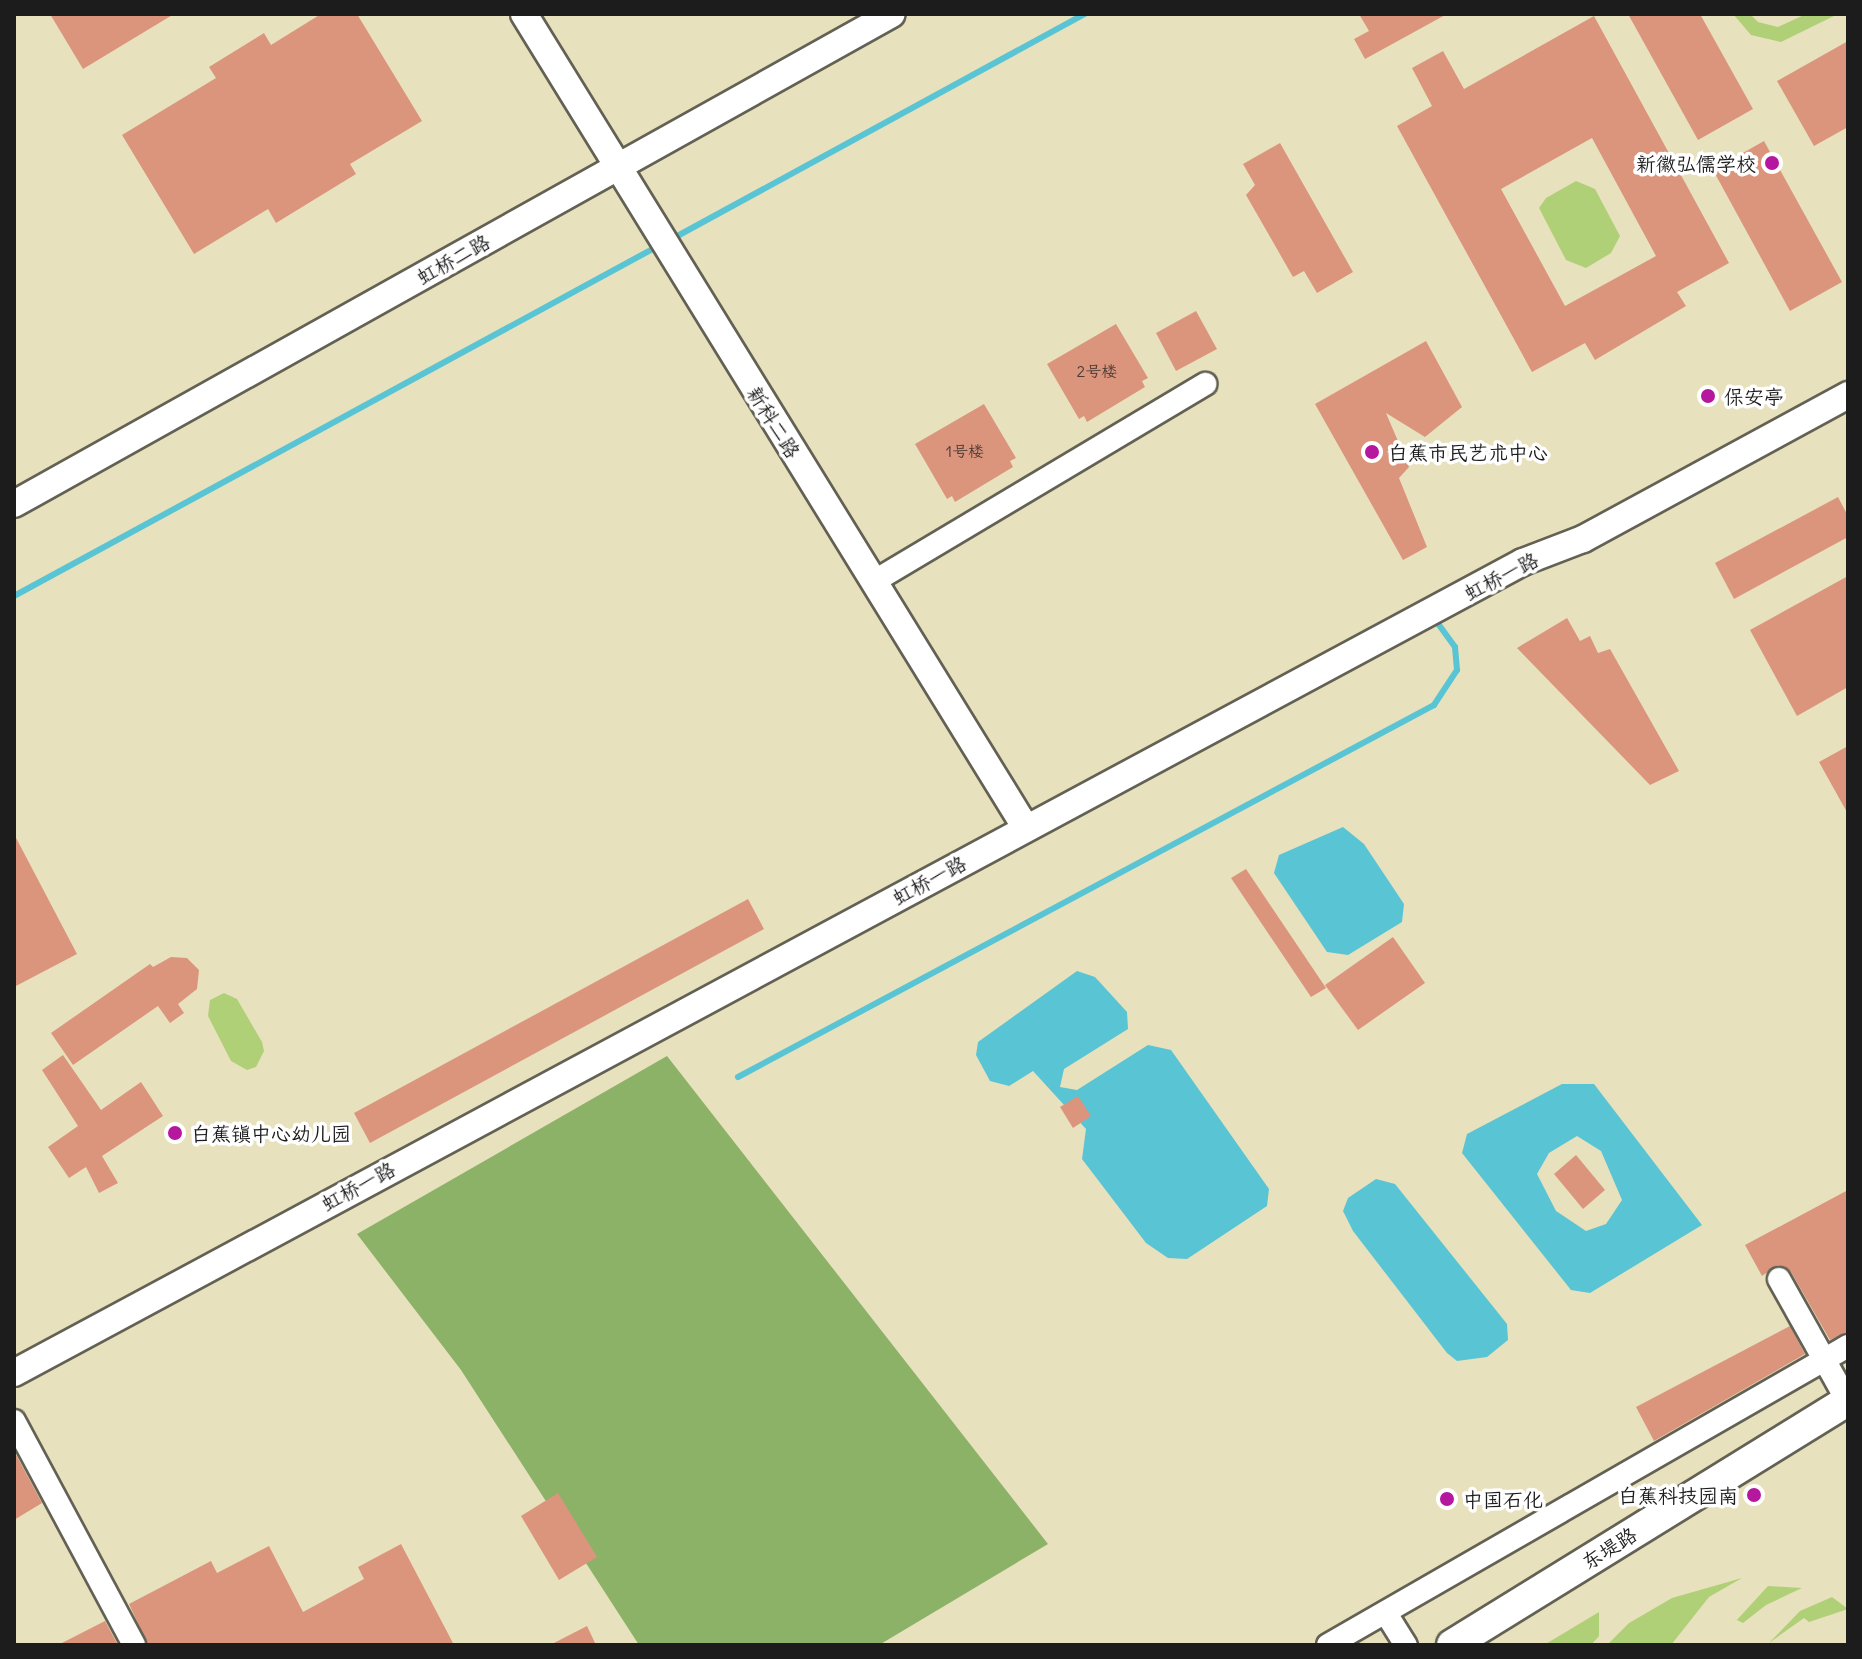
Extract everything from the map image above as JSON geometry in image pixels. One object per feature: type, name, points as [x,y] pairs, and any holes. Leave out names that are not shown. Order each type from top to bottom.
[{"type":"main road","name":"东堤路","points":[[1452,1645],[1848,1400]]},
{"type":"street","name":"新科二路","points":[[524,14],[1026,828]]},
{"type":"street","name":"虹桥二路","points":[[14,504],[892,14]]},
{"type":"street","points":[[873,582],[1205,384]]},
{"type":"street","name":"虹桥一路","points":[[14,1373],[1523,562],[1583,539],[1848,395]]},
{"type":"street","points":[[1779,1279],[1848,1400]]},
{"type":"street","points":[[1328,1645],[1387,1615],[1640,1462],[1848,1346]]},
{"type":"street","points":[[14,1421],[134,1645]]},
{"type":"street","points":[[1387,1615],[1406,1645]]},
{"type":"green space","points":[[1733,14],[1750,14],[1758,22],[1778,27],[1806,14],[1838,14],[1781,42],[1751,35]]},
{"type":"green space","points":[[1576,181],[1595,189],[1620,236],[1611,253],[1586,268],[1566,260],[1539,208],[1546,198]]},
{"type":"green space","points":[[224,993],[237,999],[262,1042],[264,1051],[256,1067],[247,1070],[231,1061],[208,1016],[210,1000]]},
{"type":"green space","points":[[667,1056],[1048,1544],[879,1645],[639,1645],[461,1370],[357,1234]]},
{"type":"green space","points":[[1742,1578],[1709,1597],[1671,1645],[1607,1645],[1629,1623],[1672,1598]]},
{"type":"green space","points":[[1768,1586],[1802,1588],[1766,1605],[1743,1623],[1737,1620],[1724,1634]]},
{"type":"green space","points":[[1832,1597],[1848,1609],[1809,1622],[1804,1618],[1769,1643],[1800,1611]]},
{"type":"green space","points":[[1599,1612],[1599,1636],[1591,1645],[1544,1645]]},
{"type":"water","points":[[1343,827],[1364,844],[1404,904],[1402,922],[1348,955],[1327,952],[1274,873],[1279,855]]},
{"type":"water","points":[[1077,971],[1095,977],[1127,1012],[1128,1029],[1064,1069],[1060,1087],[1077,1090],[1148,1045],[1171,1050],[1269,1189],[1267,1206],[1187,1259],[1168,1258],[1146,1243],[1082,1159],[1086,1129],[1033,1071],[1009,1086],[990,1081],[976,1055],[978,1042]]},
{"type":"water","points":[[1562,1084],[1594,1084],[1702,1225],[1590,1293],[1571,1290],[1462,1153],[1467,1134]],"holes":[[[1577,1136],[1601,1151],[1622,1200],[1606,1224],[1586,1231],[1556,1211],[1537,1174],[1549,1153]]]},
{"type":"water","points":[[1376,1179],[1395,1184],[1507,1324],[1508,1340],[1487,1357],[1457,1361],[1447,1353],[1353,1231],[1343,1211],[1348,1198]]},
{"type":"building","points":[[50,14],[174,14],[83,69]]},
{"type":"building","points":[[321,14],[357,14],[422,121],[350,164],[356,174],[276,223],[268,209],[194,254],[122,135],[216,78],[209,67],[264,33],[271,45]]},
{"type":"building","points":[[1359,14],[1447,14],[1365,59],[1354,39],[1369,31]]},
{"type":"building","points":[[1628,14],[1700,14],[1753,109],[1698,140]]},
{"type":"building","points":[[1594,16],[1729,263],[1677,292],[1686,306],[1595,360],[1585,343],[1532,372],[1397,126],[1432,106],[1412,68],[1443,51],[1464,89]],"holes":[[[1592,138],[1656,256],[1565,306],[1501,189]]]},
{"type":"building","points":[[1848,41],[1848,127],[1814,146],[1777,81]]},
{"type":"building","points":[[1764,141],[1842,282],[1790,311],[1713,170]]},
{"type":"building","points":[[1280,143],[1353,272],[1317,293],[1304,271],[1293,277],[1246,195],[1255,185],[1243,164]]},
{"type":"building","points":[[1196,311],[1217,349],[1176,371],[1156,333]]},
{"type":"building","points":[[1116,324],[1148,378],[1142,381],[1145,387],[1087,422],[1084,416],[1079,419],[1047,364]]},
{"type":"building","name":"白蕉市民艺术中心","points":[[1426,341],[1462,407],[1425,437],[1386,413],[1409,467],[1399,478],[1427,547],[1403,560],[1315,404]]},
{"type":"building","points":[[984,404],[1016,458],[1010,461],[1013,467],[955,502],[952,496],[947,499],[915,444]]},
{"type":"building","points":[[1838,497],[1848,516],[1848,537],[1734,599],[1715,563]]},
{"type":"building","points":[[1848,576],[1848,687],[1797,716],[1750,630]]},
{"type":"building","points":[[1567,618],[1580,641],[1590,636],[1598,653],[1610,649],[1679,771],[1650,785],[1517,648]]},
{"type":"building","points":[[1848,746],[1848,814],[1819,762]]},
{"type":"building","points":[[14,834],[77,954],[14,987]]},
{"type":"building","points":[[1246,869],[1326,988],[1311,997],[1231,878]]},
{"type":"building","points":[[748,899],[764,929],[370,1143],[354,1113]]},
{"type":"building","points":[[1393,937],[1425,983],[1358,1030],[1325,985]]},
{"type":"building","points":[[171,957],[187,958],[199,970],[197,989],[178,1004],[184,1013],[170,1023],[158,1006],[73,1065],[51,1033],[150,964],[153,967]]},
{"type":"building","points":[[63,1055],[101,1110],[141,1082],[163,1116],[102,1156],[118,1183],[99,1193],[86,1167],[69,1178],[48,1147],[78,1126],[42,1070]]},
{"type":"building","points":[[1078,1096],[1091,1116],[1073,1128],[1060,1107]]},
{"type":"building","points":[[1576,1155],[1605,1190],[1583,1209],[1554,1174]]},
{"type":"building","points":[[1848,1190],[1848,1332],[1830,1340],[1791,1272],[1778,1265],[1762,1276],[1745,1245]]},
{"type":"building","points":[[1790,1326],[1805,1354],[1654,1441],[1636,1407]]},
{"type":"building","points":[[14,1451],[42,1503],[14,1520]]},
{"type":"building","points":[[558,1493],[597,1557],[559,1580],[521,1516]]},
{"type":"building","points":[[401,1544],[454,1645],[148,1645],[129,1604],[211,1561],[217,1573],[269,1546],[303,1612],[364,1579],[358,1567]]},
{"type":"building","points":[[105,1621],[118,1645],[58,1645]]},
{"type":"building","points":[[587,1626],[596,1645],[550,1645]]},
{"type":"waterway","points":[[670,240],[1085,14]]},
{"type":"waterway","points":[[14,596],[660,245]]},
{"type":"waterway","points":[[738,1077],[1434,705],[1457,670],[1455,647],[1438,624]]},
{"type":"place","name":"新徽弘儒学校","points":[[1772,163]]},
{"type":"place","name":"保安亭","points":[[1708,396]]},
{"type":"place","name":"白蕉市民艺术中心","points":[[1372,452]]},
{"type":"place","name":"白蕉镇中心幼儿园","points":[[175,1133]]},
{"type":"place","name":"白蕉科技园南","points":[[1754,1495]]},
{"type":"place","name":"中国石化","points":[[1447,1499]]}]
